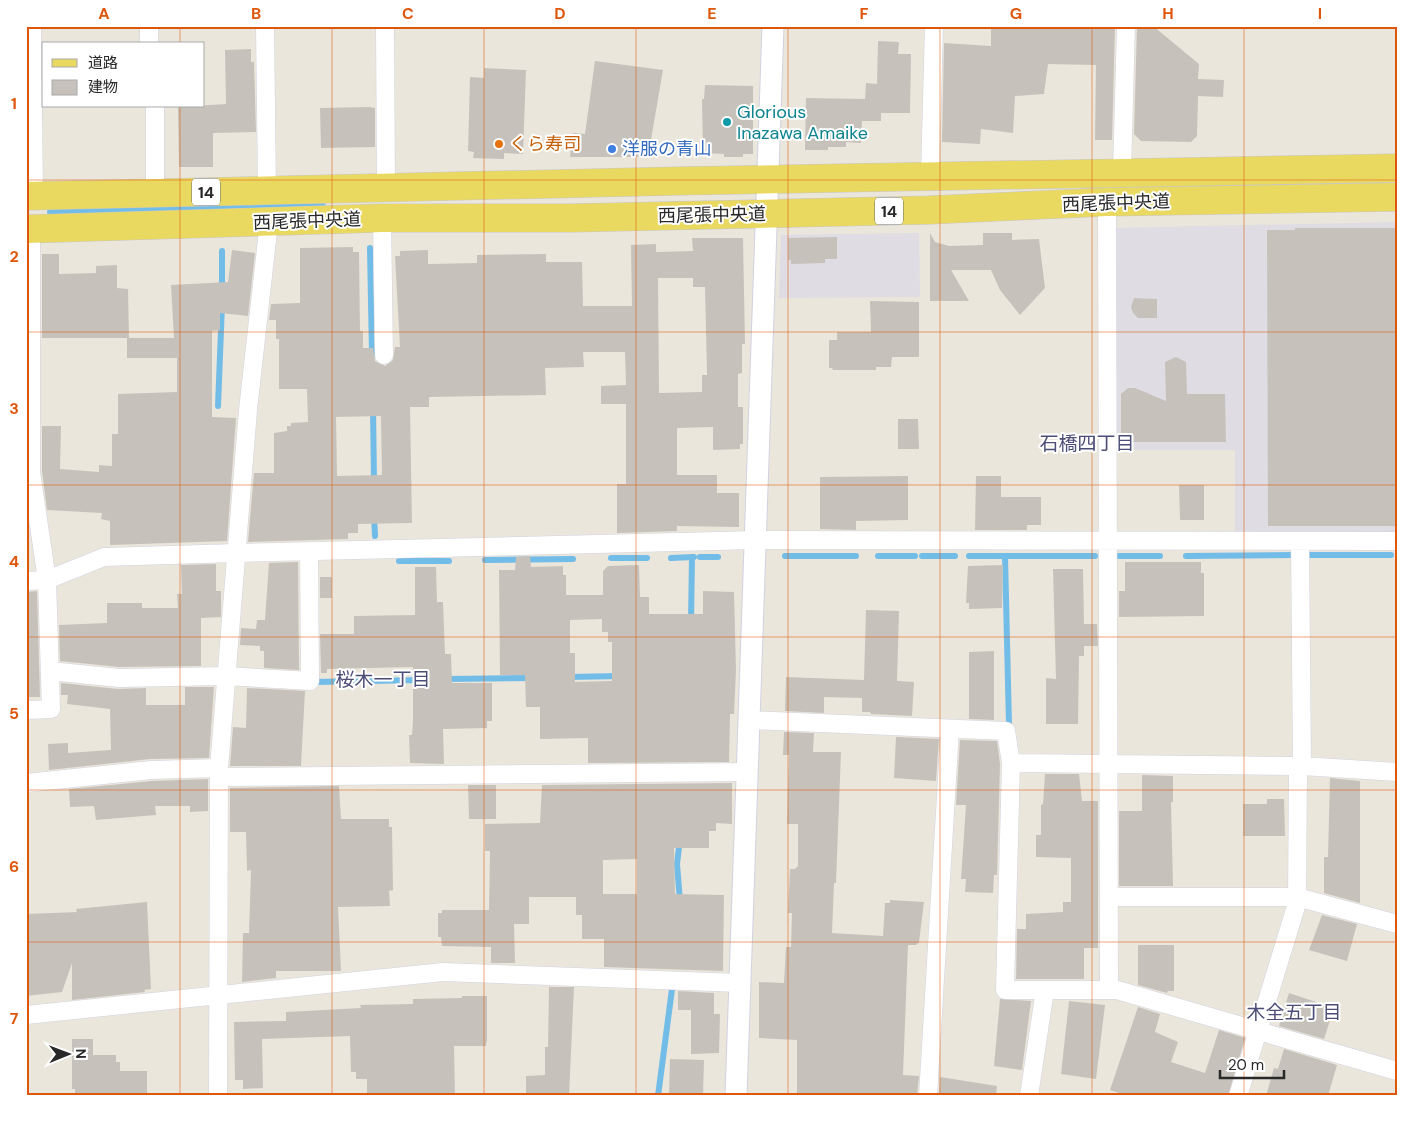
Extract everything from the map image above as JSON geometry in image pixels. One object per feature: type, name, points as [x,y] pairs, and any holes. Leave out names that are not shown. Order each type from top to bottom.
[{"type":"main road","name":"西尾張中央道","points":[[30,196],[768,179],[1397,168]]},
{"type":"main road","name":"西尾張中央道","points":[[28,229],[382,218],[571,218],[767,214],[1106,202],[1397,197]]},
{"type":"street","points":[[30,196],[32,26]]},
{"type":"street","points":[[149,26],[149,42]]},
{"type":"street","points":[[265,26],[267,190]]},
{"type":"street","points":[[385,26],[386,188]]},
{"type":"street","points":[[736,1096],[772,26]]},
{"type":"street","points":[[930,176],[934,26]]},
{"type":"street","points":[[1122,172],[1126,26]]},
{"type":"street","points":[[155,193],[156,108]]},
{"type":"street","points":[[1106,202],[1109,990]]},
{"type":"street","points":[[382,218],[384,355]]},
{"type":"street","points":[[218,1096],[219,772],[248,410],[269,222]]},
{"type":"street","points":[[26,710],[51,709],[47,580],[28,472],[28,229]]},
{"type":"street","points":[[26,581],[47,580],[104,557],[236,553],[756,540],[1397,541]]},
{"type":"street","points":[[1238,1096],[1298,896],[1300,541]]},
{"type":"street","points":[[50,671],[119,678],[226,676],[310,680],[309,551]]},
{"type":"street","points":[[749,720],[1006,731],[1012,763],[1005,990],[1117,990],[1397,1071]]},
{"type":"street","points":[[928,1096],[950,728]]},
{"type":"street","points":[[1012,763],[1300,766],[1397,772]]},
{"type":"street","points":[[26,783],[151,770],[219,772],[747,772]]},
{"type":"street","points":[[1109,897],[1298,896],[1397,924]]},
{"type":"street","points":[[26,1015],[444,972],[740,983]]},
{"type":"street","points":[[1029,1096],[1044,990]]},
{"type":"shaded area","points":[[1397,222],[1397,533],[1235,533],[1235,450],[1111,450],[1111,228]]},
{"type":"shaded area","points":[[919,233],[920,297],[779,298],[781,235]]},
{"type":"building","points":[[991,26],[1115,26],[1112,140],[1095,140],[1096,65],[1048,64],[1044,94],[1015,96],[1013,133],[981,129],[980,144],[942,142],[944,43],[991,46]]},
{"type":"building","points":[[1137,26],[1153,26],[1199,64],[1198,79],[1224,80],[1223,97],[1198,96],[1197,136],[1191,142],[1141,141],[1134,134]]},
{"type":"building","points":[[878,41],[899,42],[898,54],[911,54],[910,113],[881,113],[881,121],[862,121],[861,143],[846,142],[846,147],[828,147],[828,150],[805,150],[806,98],[865,99],[866,83],[877,84]]},
{"type":"building","points":[[251,49],[251,62],[254,62],[256,132],[213,133],[213,167],[179,167],[178,108],[205,108],[205,105],[226,104],[225,50]]},
{"type":"building","points":[[595,61],[663,70],[648,157],[570,157],[573,133],[585,134]]},
{"type":"building","points":[[484,68],[526,70],[523,154],[504,153],[504,159],[473,158],[474,152],[468,151],[470,77],[484,78]]},
{"type":"building","name":"Glorious Inazawa Amaike","points":[[705,85],[753,86],[753,154],[743,154],[743,157],[724,157],[724,154],[703,153],[702,99],[704,99]]},
{"type":"building","points":[[320,108],[375,108],[375,147],[321,148]]},
{"type":"building","points":[[1295,228],[1397,228],[1397,526],[1268,526],[1267,230],[1295,230]]},
{"type":"building","points":[[930,233],[935,242],[949,246],[983,245],[983,233],[1012,233],[1012,240],[1039,239],[1045,288],[1020,315],[1000,290],[991,270],[951,270],[969,301],[930,301]]},
{"type":"building","points":[[837,237],[837,259],[825,259],[825,263],[791,264],[791,260],[788,260],[788,238]]},
{"type":"building","points":[[692,238],[743,238],[745,344],[742,344],[742,373],[738,374],[738,407],[743,407],[743,444],[740,444],[740,449],[713,450],[713,427],[677,428],[677,475],[717,475],[717,493],[739,493],[739,527],[677,526],[677,531],[617,533],[617,484],[626,484],[626,404],[601,404],[601,386],[626,385],[625,352],[583,352],[584,367],[545,368],[546,395],[429,397],[429,407],[410,407],[412,523],[358,524],[358,533],[348,533],[348,539],[248,542],[254,473],[274,473],[274,433],[287,431],[287,426],[291,426],[291,423],[308,422],[307,389],[279,389],[279,339],[276,339],[276,320],[269,320],[271,304],[300,303],[300,248],[353,247],[353,252],[359,252],[360,331],[363,331],[363,348],[373,348],[375,361],[385,366],[393,360],[395,347],[400,347],[395,256],[400,256],[400,251],[428,250],[428,264],[477,263],[477,255],[546,254],[546,262],[582,262],[583,306],[632,306],[631,245],[656,244],[656,252],[693,251]],"holes":[[[658,278],[693,278],[693,287],[705,287],[707,375],[702,375],[702,392],[659,393]],[[381,416],[382,475],[337,476],[336,417]]]},
{"type":"building","points":[[232,250],[255,253],[248,316],[220,313],[220,330],[212,331],[212,417],[236,418],[227,541],[110,545],[110,521],[101,519],[102,513],[47,510],[42,471],[42,426],[61,426],[60,469],[99,472],[99,465],[112,466],[112,434],[118,434],[118,394],[177,392],[177,358],[127,358],[127,338],[174,338],[171,285],[228,282]]},
{"type":"building","points":[[42,254],[59,254],[59,274],[96,273],[96,266],[117,265],[117,288],[128,289],[129,338],[42,338]]},
{"type":"building","points":[[1134,298],[1157,299],[1157,318],[1138,318],[1133,313],[1131,307]]},
{"type":"building","points":[[870,301],[919,302],[919,357],[892,357],[891,367],[876,367],[876,370],[833,370],[829,368],[829,340],[837,340],[837,332],[871,332]]},
{"type":"building","points":[[1176,357],[1186,362],[1187,394],[1225,394],[1226,442],[1121,442],[1121,394],[1128,388],[1135,388],[1166,401],[1165,362]]},
{"type":"building","points":[[898,419],[918,419],[919,449],[898,449]]},
{"type":"building","points":[[908,476],[908,520],[856,521],[856,530],[820,529],[820,477]]},
{"type":"building","points":[[976,476],[1001,476],[1001,497],[1041,497],[1041,525],[1027,525],[1027,530],[975,530]]},
{"type":"building","points":[[1179,485],[1204,485],[1204,520],[1180,520]]},
{"type":"building","points":[[530,556],[531,567],[563,566],[563,575],[566,575],[566,595],[603,595],[603,571],[608,566],[639,565],[640,597],[649,597],[649,614],[703,614],[703,591],[734,592],[736,670],[734,714],[730,714],[729,762],[588,763],[588,738],[540,739],[540,707],[526,707],[525,675],[500,675],[499,570],[515,570],[516,557]],"holes":[[[602,619],[602,632],[608,632],[608,642],[612,642],[612,681],[575,682],[575,653],[570,653],[570,620]]]},
{"type":"building","points":[[298,562],[299,670],[264,668],[264,651],[260,651],[260,646],[240,645],[241,628],[256,629],[257,620],[265,620],[269,563]]},
{"type":"building","points":[[1125,562],[1201,562],[1201,573],[1204,573],[1204,616],[1119,617],[1119,591],[1125,591]]},
{"type":"building","points":[[216,564],[216,591],[221,591],[221,617],[201,618],[201,666],[119,667],[60,661],[59,625],[107,623],[107,603],[142,603],[142,608],[178,608],[177,594],[182,594],[181,565]]},
{"type":"building","points":[[1003,565],[1002,608],[969,609],[969,603],[966,603],[968,566]]},
{"type":"building","points":[[415,567],[436,567],[437,602],[443,602],[445,654],[451,654],[452,683],[492,683],[492,721],[487,721],[487,728],[443,729],[444,764],[410,763],[409,735],[412,735],[413,720],[413,667],[327,669],[327,673],[321,673],[320,634],[354,634],[354,616],[415,615]]},
{"type":"building","points":[[1053,569],[1083,569],[1084,624],[1097,624],[1098,646],[1084,646],[1084,656],[1079,656],[1078,724],[1046,724],[1046,678],[1056,679]]},
{"type":"building","points":[[320,577],[332,577],[332,598],[320,598]]},
{"type":"building","points":[[37,591],[40,697],[26,697],[26,592]]},
{"type":"building","points":[[866,610],[899,611],[897,681],[914,682],[912,716],[862,712],[862,698],[824,697],[824,713],[785,711],[786,677],[864,680]]},
{"type":"building","points":[[994,651],[994,720],[969,719],[969,652]]},
{"type":"building","points":[[61,683],[118,689],[146,688],[146,705],[185,705],[185,687],[214,687],[209,758],[150,759],[49,770],[48,744],[68,743],[68,753],[111,750],[110,709],[67,704],[68,695],[61,695]]},
{"type":"building","points":[[247,688],[305,691],[301,766],[230,766],[233,727],[246,728]]},
{"type":"building","points":[[784,732],[814,733],[813,752],[841,752],[836,883],[834,883],[832,933],[883,936],[885,903],[890,903],[890,900],[924,902],[919,942],[916,945],[908,945],[903,1075],[919,1076],[917,1096],[797,1096],[797,1040],[759,1038],[759,982],[784,983],[786,947],[791,947],[792,913],[788,913],[790,869],[795,869],[798,866],[798,824],[787,824],[789,755],[783,755]]},
{"type":"building","points":[[896,737],[939,739],[936,781],[894,778]]},
{"type":"building","points":[[960,740],[997,741],[1000,764],[997,875],[994,875],[993,893],[965,892],[966,879],[961,879],[966,805],[956,805]]},
{"type":"building","points":[[1045,774],[1079,774],[1082,801],[1098,801],[1098,948],[1084,948],[1084,979],[1016,979],[1017,929],[1026,929],[1026,914],[1063,912],[1063,902],[1071,902],[1071,858],[1036,857],[1036,835],[1041,835],[1041,805],[1043,804]]},
{"type":"building","points":[[1142,775],[1173,776],[1173,802],[1171,802],[1173,886],[1119,886],[1119,811],[1142,811]]},
{"type":"building","points":[[1330,778],[1360,781],[1360,903],[1324,893],[1324,857],[1328,857]]},
{"type":"building","points":[[208,779],[208,811],[190,812],[190,806],[155,806],[156,815],[96,820],[94,806],[70,807],[69,789],[152,781]]},
{"type":"building","points":[[732,783],[732,824],[716,823],[716,831],[709,831],[709,848],[674,848],[675,894],[724,895],[723,971],[604,967],[604,939],[582,939],[582,915],[576,915],[576,897],[529,897],[529,924],[514,924],[515,963],[491,963],[491,947],[442,946],[441,937],[438,937],[438,913],[442,913],[442,910],[489,910],[490,851],[485,851],[485,824],[540,823],[542,785]],"holes":[[[637,859],[637,894],[603,894],[603,860]]]},
{"type":"building","points":[[468,785],[496,785],[496,819],[469,819]]},
{"type":"building","points":[[339,786],[341,819],[389,819],[389,827],[392,827],[393,890],[389,891],[390,906],[338,907],[341,971],[276,971],[276,978],[242,982],[243,933],[249,933],[251,870],[247,871],[246,832],[230,832],[230,788]]},
{"type":"building","points":[[1267,799],[1284,799],[1285,836],[1243,836],[1243,804],[1267,804]]},
{"type":"building","points":[[147,902],[151,989],[144,990],[145,992],[72,1000],[72,963],[62,992],[26,996],[26,914],[77,912],[76,909]]},
{"type":"building","points":[[1322,915],[1357,924],[1347,961],[1309,950]]},
{"type":"building","points":[[1138,945],[1174,945],[1174,991],[1168,991],[1167,993],[1138,985]]},
{"type":"building","points":[[549,987],[574,987],[569,1096],[526,1096],[526,1076],[545,1075],[545,1047],[548,1047]]},
{"type":"building","points":[[678,991],[714,993],[714,1014],[720,1014],[719,1053],[691,1054],[691,1010],[678,1010]]},
{"type":"building","points":[[1289,993],[1334,1008],[1324,1039],[1279,1026]]},
{"type":"building","points":[[462,996],[487,996],[487,1040],[486,1046],[454,1046],[455,1096],[367,1096],[367,1079],[356,1079],[356,1072],[351,1072],[350,1036],[262,1039],[263,1088],[243,1089],[243,1080],[235,1080],[234,1022],[286,1021],[286,1012],[361,1008],[360,1005],[413,1004],[413,999],[462,998]]},
{"type":"building","points":[[1000,999],[1031,1001],[1022,1070],[994,1066]]},
{"type":"building","points":[[1069,1001],[1105,1005],[1096,1079],[1061,1074]]},
{"type":"building","points":[[1138,1007],[1160,1014],[1155,1032],[1178,1042],[1171,1062],[1205,1073],[1219,1030],[1245,1038],[1228,1096],[1128,1096],[1110,1090]]},
{"type":"building","points":[[72,1039],[93,1039],[93,1055],[116,1055],[116,1062],[120,1062],[120,1071],[147,1071],[147,1096],[75,1096],[75,1089],[72,1089]]},
{"type":"building","points":[[1284,1049],[1337,1065],[1328,1096],[1266,1096],[1274,1068],[1278,1069]]},
{"type":"building","points":[[670,1059],[704,1060],[703,1096],[669,1096]]},
{"type":"building","points":[[940,1077],[997,1086],[996,1096],[939,1096]]},
{"type":"waterway","points":[[50,212],[323,206]]},
{"type":"waterway","points":[[370,248],[372,355]]},
{"type":"waterway","points":[[222,251],[222,290]]},
{"type":"waterway","points":[[218,406],[222,305]]},
{"type":"waterway","points":[[373,408],[374,483]]},
{"type":"waterway","points":[[374,515],[375,536]]},
{"type":"waterway","points":[[1186,556],[1294,555]]},
{"type":"waterway","points":[[1310,555],[1391,555]]},
{"type":"waterway","points":[[785,556],[856,556]]},
{"type":"waterway","points":[[878,556],[915,556]]},
{"type":"waterway","points":[[922,556],[955,556]]},
{"type":"waterway","points":[[969,556],[1095,556]]},
{"type":"waterway","points":[[1005,556],[1009,725]]},
{"type":"waterway","points":[[1119,556],[1160,556]]},
{"type":"waterway","points":[[691,623],[692,557]]},
{"type":"waterway","points":[[671,558],[694,557]]},
{"type":"waterway","points":[[700,557],[718,557]]},
{"type":"waterway","points":[[611,558],[647,558]]},
{"type":"waterway","points":[[485,560],[573,559]]},
{"type":"waterway","points":[[399,561],[449,561]]},
{"type":"waterway","points":[[568,677],[621,676]]},
{"type":"waterway","points":[[446,679],[533,678]]},
{"type":"waterway","points":[[314,682],[421,680]]},
{"type":"waterway","points":[[680,839],[677,864],[680,901]]},
{"type":"waterway","points":[[658,1096],[672,989]]},
{"type":"place","name":"Glorious Inazawa Amaike","points":[[727,122]]},
{"type":"place","name":"くら寿司","points":[[499,144]]},
{"type":"place","name":"洋服の青山","points":[[612,149]]},
{"type":"district","name":"石橋四丁目","points":[[1087,443]]},
{"type":"district","name":"桜木一丁目","points":[[383,679]]},
{"type":"district","name":"木全五丁目","points":[[1294,1012]]}]
